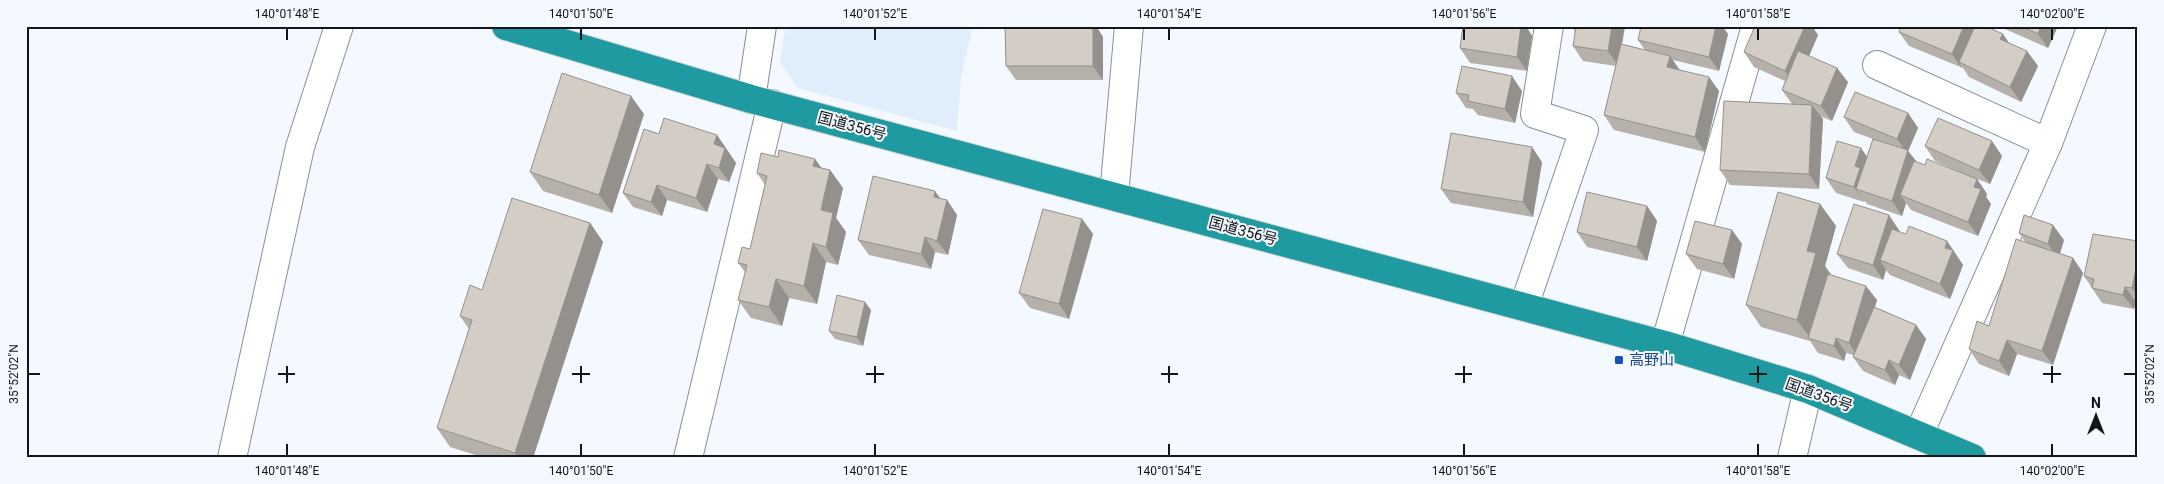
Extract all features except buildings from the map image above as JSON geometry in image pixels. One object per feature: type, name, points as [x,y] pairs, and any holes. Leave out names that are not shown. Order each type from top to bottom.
[{"type":"highway","name":"国道356号","points":[[506,26],[762,102],[1665,345],[1808,389],[1919,434],[1972,458]]},
{"type":"street","points":[[232,458],[300,147],[339,26]]},
{"type":"street","points":[[688,458],[762,102],[762,26]]},
{"type":"street","points":[[1114,196],[1129,26]]},
{"type":"street","points":[[1524,306],[1584,130],[1534,114],[1549,26]]},
{"type":"street","points":[[1665,345],[1756,26]]},
{"type":"street","points":[[1919,434],[2048,144],[2092,26]]},
{"type":"street","points":[[1877,65],[2048,144]]},
{"type":"street","points":[[1792,458],[1808,389]]},
{"type":"shaded area","points":[[786,26],[973,26],[961,77],[957,131],[798,88],[780,62]]},
{"type":"place","name":"高野山","points":[[1619,360]]}]
